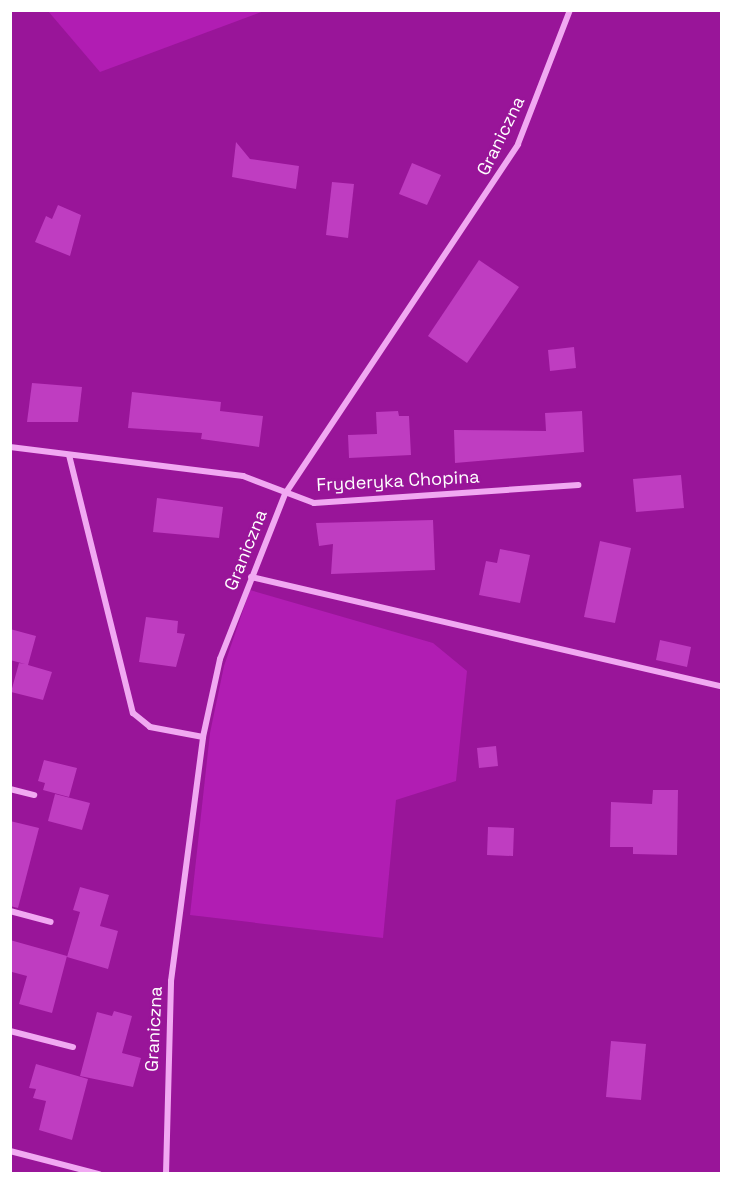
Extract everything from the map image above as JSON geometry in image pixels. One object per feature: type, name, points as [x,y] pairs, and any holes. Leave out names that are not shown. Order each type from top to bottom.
[{"type":"street","name":"Graniczna","points":[[166,1173],[171,981],[204,737],[219,659],[285,494],[513,154],[570,10]]},
{"type":"street","name":"Fryderyka Chopina","points":[[10,447],[243,476],[285,494],[314,503],[578,485]]},
{"type":"street","points":[[69,455],[133,713],[150,727],[204,737]]},
{"type":"street","points":[[251,577],[722,687]]},
{"type":"street","points":[[10,789],[34,795]]},
{"type":"street","points":[[10,911],[51,922]]},
{"type":"street","points":[[10,1031],[73,1047]]},
{"type":"street","points":[[10,1151],[99,1173]]},
{"type":"shaded area","points":[[48,11],[264,11],[100,72]]},
{"type":"shaded area","points":[[250,590],[433,643],[467,671],[456,781],[396,800],[383,938],[190,915],[210,733],[224,666]]},
{"type":"building","points":[[236,142],[250,159],[299,166],[296,189],[232,177]]},
{"type":"building","points":[[412,163],[441,175],[427,205],[399,194]]},
{"type":"building","points":[[332,182],[354,184],[348,238],[326,235]]},
{"type":"building","points":[[58,205],[81,215],[70,256],[35,242],[46,216],[52,219]]},
{"type":"building","points":[[479,260],[519,287],[467,363],[428,336]]},
{"type":"building","points":[[574,347],[576,368],[550,371],[548,350]]},
{"type":"building","points":[[32,383],[82,387],[78,422],[27,422]]},
{"type":"building","points":[[132,392],[221,402],[220,411],[263,416],[259,447],[201,439],[202,433],[128,428]]},
{"type":"building","points":[[398,411],[399,416],[409,416],[411,455],[349,458],[348,435],[377,434],[376,412]]},
{"type":"building","points":[[582,411],[584,452],[455,463],[454,430],[546,431],[545,413]]},
{"type":"building","points":[[681,475],[684,508],[636,512],[633,479]]},
{"type":"building","points":[[157,498],[223,507],[219,538],[153,532]]},
{"type":"building","points":[[433,520],[435,570],[331,574],[333,544],[319,546],[316,523]]},
{"type":"building","points":[[600,541],[631,548],[615,623],[584,617]]},
{"type":"building","points":[[500,549],[530,555],[520,603],[479,595],[486,561],[497,563]]},
{"type":"building","points":[[146,617],[178,621],[177,633],[185,634],[176,667],[139,662]]},
{"type":"building","points":[[10,629],[36,636],[28,665],[52,672],[43,700],[11,692],[19,663],[25,664],[10,660]]},
{"type":"building","points":[[660,640],[691,647],[687,667],[656,660]]},
{"type":"building","points":[[496,746],[498,766],[479,768],[477,748]]},
{"type":"building","points":[[44,760],[77,768],[69,797],[43,790],[45,783],[38,781]]},
{"type":"building","points":[[653,790],[678,790],[677,855],[633,854],[633,847],[610,847],[611,802],[652,804]]},
{"type":"building","points":[[55,794],[90,803],[82,830],[48,821]]},
{"type":"building","points":[[10,821],[39,828],[18,908],[10,906]]},
{"type":"building","points":[[488,827],[514,828],[513,856],[487,855]]},
{"type":"building","points":[[80,887],[109,895],[100,926],[118,931],[108,969],[67,957],[80,912],[73,910]]},
{"type":"building","points":[[10,940],[67,956],[52,1013],[19,1004],[27,976],[12,972]]},
{"type":"building","points":[[114,1011],[132,1016],[122,1053],[141,1058],[133,1087],[80,1076],[97,1012],[112,1016]]},
{"type":"building","points":[[611,1041],[646,1044],[641,1100],[606,1097]]},
{"type":"building","points":[[36,1064],[88,1079],[72,1140],[39,1130],[46,1101],[33,1098],[36,1089],[29,1088]]}]
